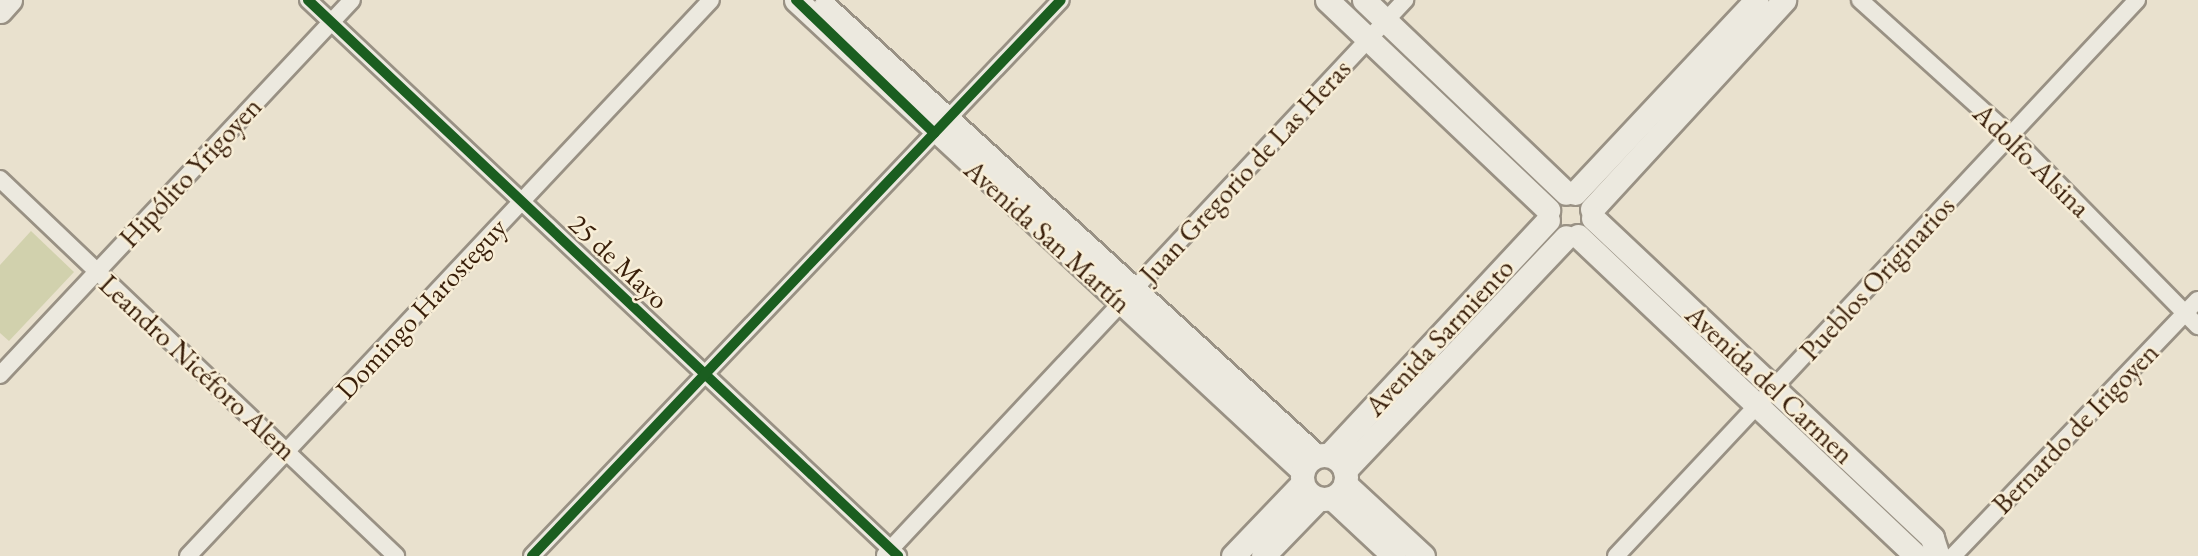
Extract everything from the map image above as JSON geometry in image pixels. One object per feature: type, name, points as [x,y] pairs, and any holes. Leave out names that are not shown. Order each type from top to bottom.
[{"type":"main road","points":[[0,11],[10,0]]},
{"type":"main road","name":"Avenida San Martín","points":[[796,0],[941,127],[1324,477],[1423,556]]},
{"type":"main road","points":[[818,0],[941,127]]},
{"type":"main road","points":[[1327,0],[1548,215]]},
{"type":"main road","points":[[1364,0],[1570,193],[1755,0]]},
{"type":"main road","points":[[1592,214],[1784,0]]},
{"type":"main road","name":"Avenida del Carmen","points":[[1570,193],[1932,538],[1938,556]]},
{"type":"main road","name":"Avenida Sarmiento","points":[[1263,556],[1324,477],[1548,215],[1570,193]]},
{"type":"main road","name":"Avenida Sarmiento","points":[[1233,556],[1324,477],[1572,237],[1592,214]]},
{"type":"main road","name":"Avenida del Carmen","points":[[1548,215],[1916,556]]},
{"type":"main road","name":"Avenida San Martín","points":[[1324,477],[1394,556]]},
{"type":"street","name":"25 de Mayo","points":[[308,0],[707,375],[891,554]]},
{"type":"street","name":"Hipólito Yrigoyen","points":[[4,365],[97,271],[352,0]]},
{"type":"street","name":"Domingo Harosteguy","points":[[188,556],[711,0]]},
{"type":"street","points":[[532,556],[1061,0]]},
{"type":"street","name":"Juan Gregorio de Las Heras","points":[[891,554],[1405,0]]},
{"type":"street","name":"Adolfo Alsina","points":[[1860,0],[2011,135],[2198,326]]},
{"type":"street","name":"Pueblos Originarios","points":[[1616,556],[2137,0]]},
{"type":"street","name":"Leandro Nicéforo Alem","points":[[0,179],[396,556]]},
{"type":"street","name":"Bernardo de Irigoyen","points":[[1953,556],[2198,300]]},
{"type":"green space","points":[[31,231],[74,272],[9,341],[0,333],[0,265]]},
{"type":"cycle path","points":[[308,0],[898,556]]},
{"type":"cycle path","points":[[796,0],[934,133]]},
{"type":"cycle path","points":[[532,556],[1061,0]]}]
